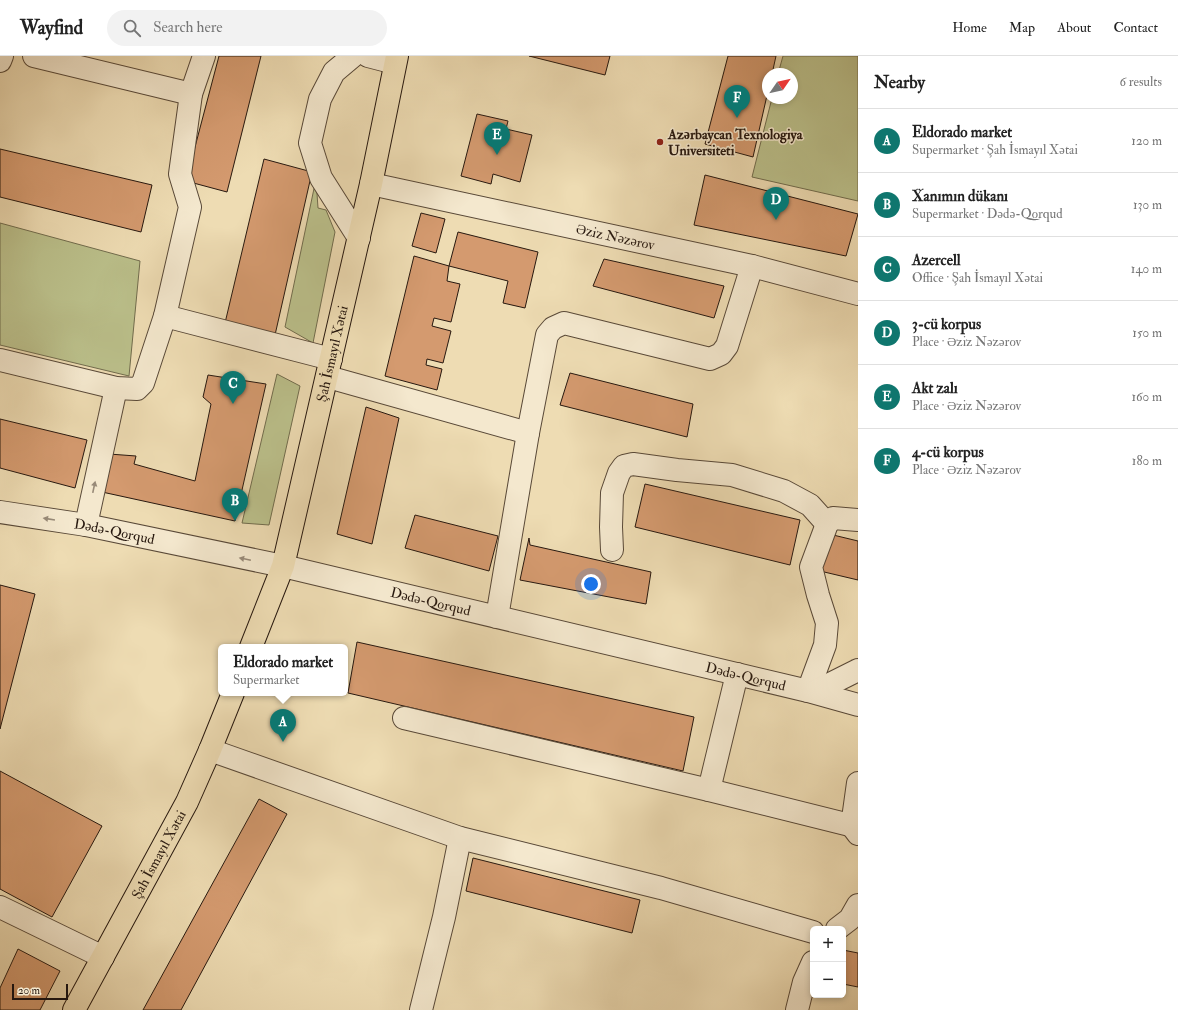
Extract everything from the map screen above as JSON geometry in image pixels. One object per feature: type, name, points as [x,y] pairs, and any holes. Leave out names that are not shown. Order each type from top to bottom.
[{"type":"main road","name":"Şah İsmayıl Xətai","points":[[252,644],[283,566],[359,238],[396,59]]},
{"type":"main road","name":"Şah İsmayıl Xətai","points":[[74,1010],[187,802],[232,696]]},
{"type":"street","points":[[0,61],[2,56]]},
{"type":"street","points":[[34,56],[190,94]]},
{"type":"street","points":[[0,360],[116,388],[137,389],[143,383],[165,316],[190,207],[180,174],[190,94],[204,56]]},
{"type":"street","points":[[353,56],[334,72],[320,100],[310,143],[321,178],[359,238]]},
{"type":"street","points":[[368,56],[396,59]]},
{"type":"street","name":"Əziz Nəzərov","points":[[371,184],[752,266],[858,294]]},
{"type":"street","points":[[497,617],[528,433],[547,335],[553,328],[564,323],[710,359],[720,354],[727,346],[752,266]]},
{"type":"street","points":[[165,316],[528,433]]},
{"type":"street","points":[[86,525],[116,388]]},
{"type":"street","points":[[612,550],[612,493],[619,473],[624,466],[633,464],[732,475],[784,491],[810,505],[827,524]]},
{"type":"street","name":"Dədə-Qorqud","points":[[0,512],[86,525],[283,566],[811,691],[858,706]]},
{"type":"street","points":[[811,691],[825,645],[828,623],[818,595],[811,567],[827,524],[833,518],[858,520]]},
{"type":"street","points":[[811,691],[858,670]]},
{"type":"street","points":[[709,790],[737,674]]},
{"type":"street","points":[[404,718],[709,790],[856,829],[858,783]]},
{"type":"street","points":[[210,750],[460,838],[661,888],[810,931]]},
{"type":"street","points":[[421,1010],[444,917],[460,838]]},
{"type":"street","points":[[846,927],[858,905]]},
{"type":"street","points":[[0,907],[103,957]]},
{"type":"street","points":[[797,1010],[804,982],[810,969]]},
{"type":"green space","points":[[783,56],[858,56],[858,201],[752,177],[770,104],[798,104],[798,68],[780,68]]},
{"type":"green space","points":[[316,179],[318,208],[326,210],[335,232],[313,343],[285,327]]},
{"type":"green space","points":[[0,223],[140,261],[129,376],[0,345]]},
{"type":"green space","points":[[277,374],[300,386],[269,525],[242,523]]},
{"type":"building","points":[[219,56],[261,56],[227,192],[186,181]]},
{"type":"building","points":[[529,56],[610,56],[605,75]]},
{"type":"building","points":[[728,56],[776,56],[773,68],[762,68],[762,104],[765,104],[753,157],[705,144]]},
{"type":"building","points":[[477,114],[508,121],[506,129],[532,135],[520,182],[493,174],[491,184],[461,176]]},
{"type":"building","points":[[0,149],[152,185],[141,232],[0,197]]},
{"type":"building","points":[[264,159],[312,172],[275,335],[225,323]]},
{"type":"building","points":[[705,175],[858,214],[846,256],[694,225]]},
{"type":"building","points":[[421,213],[445,219],[436,253],[412,246]]},
{"type":"building","points":[[458,232],[538,252],[525,308],[503,303],[508,281],[449,266]]},
{"type":"building","points":[[414,256],[449,266],[447,281],[460,284],[451,322],[434,318],[432,326],[451,331],[443,363],[427,359],[426,365],[442,369],[437,390],[385,376]]},
{"type":"building","points":[[604,259],[724,286],[714,318],[593,286]]},
{"type":"building","points":[[570,373],[693,404],[687,437],[560,405]]},
{"type":"building","points":[[208,375],[266,384],[235,521],[102,492],[109,454],[136,456],[134,464],[195,481],[211,404],[203,397]]},
{"type":"building","points":[[366,407],[399,418],[372,544],[337,534]]},
{"type":"building","points":[[0,419],[87,440],[75,488],[0,468]]},
{"type":"building","points":[[645,484],[800,520],[790,565],[635,527]]},
{"type":"building","points":[[415,515],[498,536],[489,571],[405,548]]},
{"type":"building","points":[[829,534],[858,541],[858,580],[820,571]]},
{"type":"building","points":[[529,538],[530,545],[651,572],[646,604],[520,580]]},
{"type":"building","points":[[0,585],[35,594],[0,729]]},
{"type":"building","points":[[357,642],[694,717],[683,771],[348,693]]},
{"type":"building","points":[[0,771],[102,826],[52,917],[0,889]]},
{"type":"building","points":[[259,799],[287,814],[181,1010],[143,1010]]},
{"type":"building","points":[[473,858],[640,900],[632,933],[466,891]]},
{"type":"building","points":[[18,949],[60,971],[40,1010],[0,1010],[0,988]]},
{"type":"building","points":[[846,951],[858,953],[858,987],[846,985]]},
{"type":"place","name":"4-cü korpus","points":[[737,118]]},
{"type":"place","name":"Azərbaycan Texnologiya Universiteti","points":[[660,142]]},
{"type":"place","name":"Akt zalı","points":[[497,155]]},
{"type":"place","name":"3-cü korpus","points":[[776,220]]},
{"type":"place","name":"Azercell","points":[[233,404]]},
{"type":"place","name":"Xanımın dükanı","points":[[235,521]]},
{"type":"place","name":"Eldorado market","points":[[283,742]]}]
